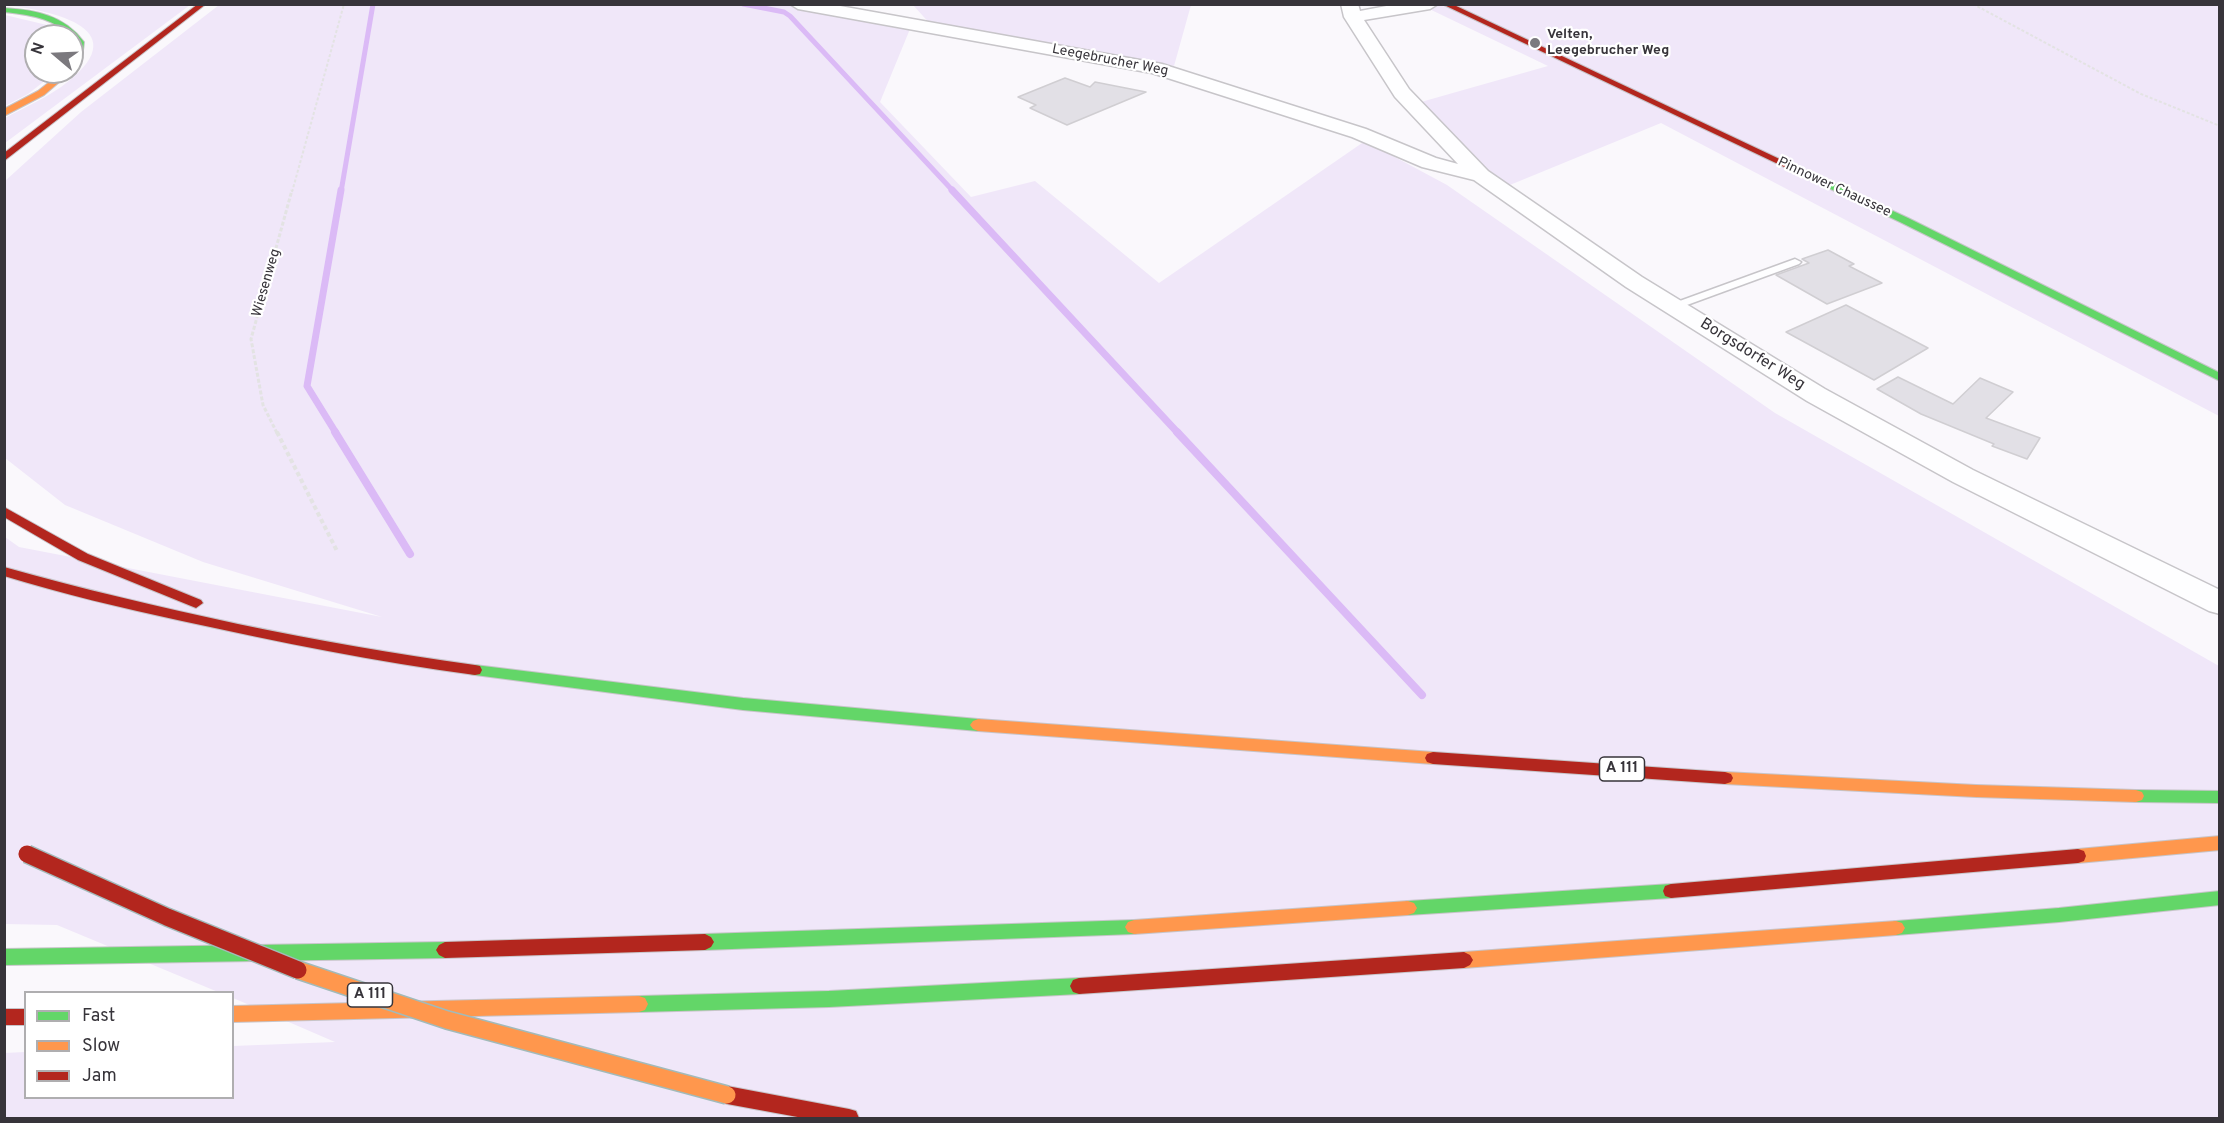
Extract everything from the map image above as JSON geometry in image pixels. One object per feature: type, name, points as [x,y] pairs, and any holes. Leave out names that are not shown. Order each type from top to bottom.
[{"type":"main road","points":[[4,158],[203,4]]},
{"type":"main road","name":"Pinnower Chaussee","points":[[1445,4],[1904,220],[2220,378]]},
{"type":"main road","points":[[4,10],[44,16],[63,24]]},
{"type":"main road","points":[[4,113],[41,93],[52,84]]},
{"type":"main road","points":[[4,511],[57,544],[117,572],[320,645]]},
{"type":"main road","name":"A 111","points":[[4,571],[136,606],[320,645],[598,688],[842,714],[1836,783],[2028,793],[2220,797]]},
{"type":"main road","points":[[4,957],[362,953],[1114,927],[1726,887],[2220,843]]},
{"type":"main road","name":"A 111","points":[[12,847],[140,906],[266,958],[396,1004],[727,1095],[849,1119]]},
{"type":"main road","points":[[234,1014],[829,999],[1017,990],[1755,940],[2059,915],[2220,898]]},
{"type":"main road","points":[[4,1017],[24,1017]]},
{"type":"street","name":"Leegebrucher Weg","points":[[798,4],[1155,68],[1359,133],[1429,163],[1481,175]]},
{"type":"street","name":"Borgsdorfer Weg","points":[[1430,4],[1351,11],[1402,93],[1481,175],[1634,282],[1816,395],[1952,471],[2220,603]]},
{"type":"lane","points":[[1672,306],[1795,262]]},
{"type":"path","name":"Wiesenweg","points":[[337,551],[263,405],[251,339],[344,4]]},
{"type":"path","points":[[1973,4],[2141,94],[2220,126]]},
{"type":"shaded area","points":[[781,4],[910,29],[880,102],[971,197],[1035,181],[1159,283],[1365,141],[1447,185],[1775,413],[2219,666],[2219,1118],[5,1118],[4,1053],[24,1052],[24,1099],[234,1099],[234,1046],[335,1042],[234,998],[234,991],[216,991],[57,925],[5,924],[5,537],[19,547],[382,617],[203,562],[65,505],[5,458],[5,181],[81,112],[219,5]]},
{"type":"shaded area","points":[[5,5],[190,5],[5,143],[5,118],[64,84],[84,84],[84,67],[93,51],[91,37],[84,29],[84,24],[77,24],[46,12]]},
{"type":"shaded area","points":[[913,5],[1191,5],[1174,66],[932,26]]},
{"type":"shaded area","points":[[1421,5],[2219,5],[2219,416],[1661,123],[1505,187],[1421,102],[1548,66]]},
{"type":"shaded area","points":[[5,15],[43,24],[24,24],[24,84],[41,84],[28,94],[5,106]]},
{"type":"building","points":[[1065,78],[1090,87],[1095,82],[1146,92],[1067,125],[1030,108],[1036,105],[1018,97]]},
{"type":"building","points":[[1828,250],[1854,264],[1849,266],[1882,283],[1827,304],[1776,275],[1809,263],[1802,259]]},
{"type":"building","points":[[1846,305],[1928,348],[1874,380],[1786,332]]},
{"type":"building","points":[[1898,377],[1953,404],[1980,378],[2013,392],[1986,418],[2040,438],[2027,459],[1992,446],[1994,444],[1921,414],[1877,389]]},
{"type":"waterway","points":[[341,192],[373,4]]},
{"type":"waterway","points":[[743,4],[784,12],[790,16],[954,192]]},
{"type":"waterway","points":[[336,433],[307,386],[341,190]]},
{"type":"waterway","points":[[952,190],[1178,433]]},
{"type":"waterway","points":[[335,432],[410,554]]},
{"type":"waterway","points":[[1177,432],[1422,695]]},
{"type":"traffic: fast","points":[[4,10],[36,14],[61,24]]},
{"type":"traffic: fast","points":[[1802,172],[1904,220],[2220,378]]},
{"type":"traffic: fast","points":[[475,670],[743,704],[978,725]]},
{"type":"traffic: fast","points":[[2136,796],[2220,797]]},
{"type":"traffic: fast","points":[[1408,908],[1671,891]]},
{"type":"traffic: fast","points":[[1896,928],[2059,915],[2220,898]]},
{"type":"traffic: fast","points":[[705,942],[1134,927]]},
{"type":"traffic: fast","points":[[4,957],[445,950]]},
{"type":"traffic: fast","points":[[639,1004],[829,999],[1079,986]]},
{"type":"traffic: slow","points":[[4,113],[41,93],[52,84]]},
{"type":"traffic: slow","points":[[978,725],[1433,758]]},
{"type":"traffic: slow","points":[[1725,778],[1976,791],[2136,796]]},
{"type":"traffic: slow","points":[[2078,856],[2220,843]]},
{"type":"traffic: slow","points":[[1134,927],[1408,908]]},
{"type":"traffic: slow","points":[[1464,960],[1896,928]]},
{"type":"traffic: slow","points":[[298,970],[447,1020],[727,1095]]},
{"type":"traffic: slow","points":[[234,1014],[639,1004]]},
{"type":"traffic: jam","points":[[4,158],[203,4]]},
{"type":"traffic: jam","points":[[1445,4],[1802,172]]},
{"type":"traffic: jam","points":[[4,511],[83,557],[196,603]]},
{"type":"traffic: jam","points":[[4,571],[92,596],[255,632],[364,653],[475,670]]},
{"type":"traffic: jam","points":[[1433,758],[1725,778]]},
{"type":"traffic: jam","points":[[27,854],[167,917],[298,970]]},
{"type":"traffic: jam","points":[[1671,891],[2078,856]]},
{"type":"traffic: jam","points":[[445,950],[705,942]]},
{"type":"traffic: jam","points":[[1079,986],[1464,960]]},
{"type":"traffic: jam","points":[[4,1017],[24,1017]]},
{"type":"traffic: jam","points":[[727,1095],[849,1118]]},
{"type":"place","name":"Velten, Leegebrucher Weg","points":[[1535,43]]}]
